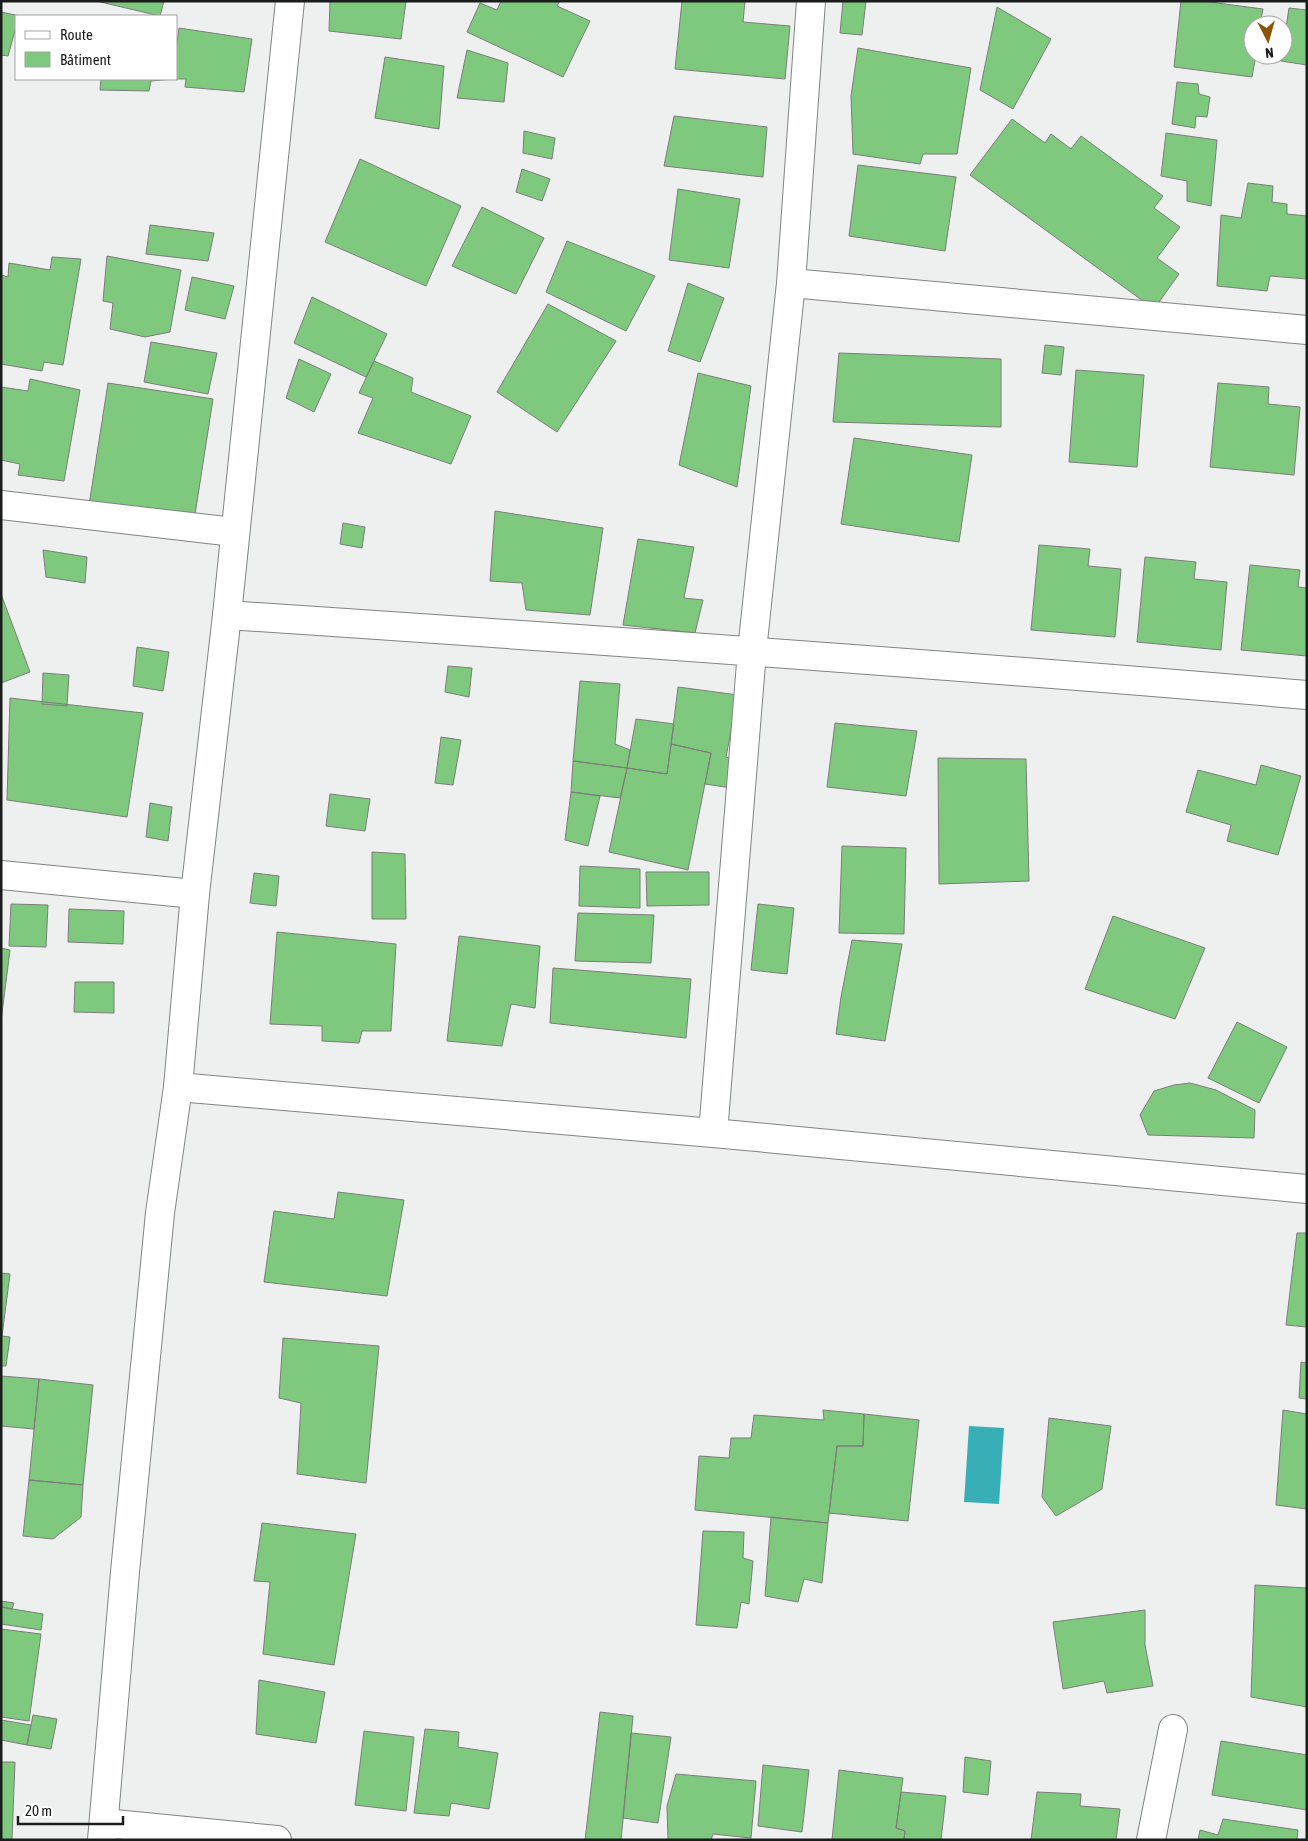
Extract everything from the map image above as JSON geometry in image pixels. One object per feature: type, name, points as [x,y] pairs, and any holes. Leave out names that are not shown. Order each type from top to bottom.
[{"type":"street","points":[[278,1840],[103,1831],[126,1562],[159,1222],[178,1087],[195,894],[290,1]]},
{"type":"street","points":[[713,1133],[752,651],[791,283],[811,1]]},
{"type":"street","points":[[791,283],[1307,330]]},
{"type":"street","points":[[1,505],[234,532]]},
{"type":"street","points":[[226,615],[752,651],[1307,695]]},
{"type":"street","points":[[1,875],[195,894]]},
{"type":"street","points":[[178,1087],[713,1133],[1307,1189]]},
{"type":"street","points":[[1151,1840],[1173,1729]]},
{"type":"water","points":[[969,1426],[1004,1428],[999,1504],[964,1502]]},
{"type":"building","points":[[96,1],[164,1],[160,15]]},
{"type":"building","points":[[330,1],[406,1],[401,39],[329,31]]},
{"type":"building","points":[[501,1],[560,1],[557,6],[590,21],[563,77],[467,32],[480,3],[497,10]]},
{"type":"building","points":[[682,1],[745,1],[743,22],[790,26],[785,79],[675,69]]},
{"type":"building","points":[[843,1],[866,1],[862,35],[840,33]]},
{"type":"building","points":[[1181,1],[1202,1],[1263,9],[1262,15],[1243,15],[1243,65],[1254,65],[1252,77],[1174,67]]},
{"type":"building","points":[[997,7],[1051,39],[1013,109],[980,90]]},
{"type":"building","points":[[1289,8],[1307,10],[1307,65],[1293,63],[1293,15],[1288,15]]},
{"type":"building","points":[[1,12],[15,15],[15,31],[8,56],[1,55]]},
{"type":"building","points":[[179,28],[252,39],[244,92],[185,87],[186,79],[178,79]]},
{"type":"building","points":[[858,48],[971,68],[957,154],[923,154],[920,164],[853,154],[851,96]]},
{"type":"building","points":[[467,50],[508,63],[504,102],[457,98]]},
{"type":"building","points":[[385,57],[444,66],[439,129],[375,118]]},
{"type":"building","points":[[101,80],[162,80],[151,81],[149,91],[100,90]]},
{"type":"building","points":[[1177,82],[1198,84],[1199,94],[1210,97],[1207,117],[1196,116],[1195,128],[1172,124]]},
{"type":"building","points":[[674,116],[767,127],[763,177],[664,166]]},
{"type":"building","points":[[1012,119],[1045,143],[1051,134],[1071,149],[1081,136],[1163,196],[1154,208],[1180,227],[1157,258],[1179,274],[1154,309],[970,175]]},
{"type":"building","points":[[524,131],[555,138],[552,159],[523,153]]},
{"type":"building","points":[[1166,133],[1217,140],[1211,206],[1187,201],[1187,181],[1161,176]]},
{"type":"building","points":[[360,159],[461,206],[426,286],[325,242]]},
{"type":"building","points":[[858,165],[956,177],[945,251],[849,236]]},
{"type":"building","points":[[522,169],[550,179],[542,201],[516,192]]},
{"type":"building","points":[[1248,183],[1273,186],[1272,202],[1287,204],[1287,214],[1307,216],[1307,279],[1270,276],[1267,291],[1217,286],[1221,215],[1241,218]]},
{"type":"building","points":[[678,189],[740,199],[729,268],[669,260]]},
{"type":"building","points":[[482,207],[544,238],[516,294],[452,266]]},
{"type":"building","points":[[150,225],[214,233],[208,261],[146,254]]},
{"type":"building","points":[[567,241],[655,276],[626,331],[546,292]]},
{"type":"building","points":[[107,256],[181,270],[170,332],[145,337],[110,329],[113,303],[103,301]]},
{"type":"building","points":[[52,257],[81,259],[63,365],[44,362],[42,371],[1,364],[1,275],[8,277],[9,263],[50,270]]},
{"type":"building","points":[[192,277],[234,286],[225,319],[185,310]]},
{"type":"building","points":[[688,283],[724,298],[700,362],[668,351]]},
{"type":"building","points":[[312,297],[387,334],[366,377],[294,343]]},
{"type":"building","points":[[548,304],[616,341],[557,432],[497,392]]},
{"type":"building","points":[[151,342],[217,353],[208,394],[144,382]]},
{"type":"building","points":[[1045,345],[1064,347],[1061,375],[1042,373]]},
{"type":"building","points":[[839,353],[1001,359],[1001,427],[833,422]]},
{"type":"building","points":[[299,359],[331,374],[314,412],[286,398]]},
{"type":"building","points":[[374,361],[413,378],[411,392],[471,416],[451,464],[358,433],[373,398],[359,393]]},
{"type":"building","points":[[1076,370],[1144,375],[1137,467],[1069,462]]},
{"type":"building","points":[[698,373],[751,386],[737,487],[679,465]]},
{"type":"building","points":[[30,379],[80,390],[64,481],[18,475],[20,464],[1,460],[1,387],[28,391]]},
{"type":"building","points":[[108,383],[213,399],[194,521],[89,505]]},
{"type":"building","points":[[1218,383],[1269,387],[1268,404],[1300,407],[1294,475],[1210,467]]},
{"type":"building","points":[[854,438],[972,455],[959,542],[841,524]]},
{"type":"building","points":[[495,511],[603,528],[590,615],[526,610],[522,583],[490,581]]},
{"type":"building","points":[[343,523],[365,527],[362,548],[340,544]]},
{"type":"building","points":[[638,539],[694,547],[684,598],[703,600],[695,633],[623,625]]},
{"type":"building","points":[[1039,545],[1090,549],[1088,566],[1121,569],[1115,637],[1031,630]]},
{"type":"building","points":[[43,550],[87,557],[85,583],[46,577]]},
{"type":"building","points":[[1145,557],[1196,562],[1194,579],[1227,582],[1221,650],[1137,642]]},
{"type":"building","points":[[1250,565],[1300,570],[1298,587],[1307,588],[1307,656],[1241,650]]},
{"type":"building","points":[[1,594],[30,672],[1,683]]},
{"type":"building","points":[[137,647],[169,652],[163,691],[133,686]]},
{"type":"building","points":[[448,666],[472,668],[469,697],[445,692]]},
{"type":"building","points":[[43,673],[69,675],[67,706],[42,704]]},
{"type":"building","points":[[580,681],[620,684],[615,744],[630,750],[627,768],[573,761]]},
{"type":"building","points":[[678,687],[738,695],[726,757],[739,761],[732,788],[705,784],[711,753],[671,744]]},
{"type":"building","points":[[10,698],[143,713],[127,817],[7,800]]},
{"type":"building","points":[[636,719],[674,724],[667,774],[627,768]]},
{"type":"building","points":[[835,723],[917,731],[906,796],[827,787]]},
{"type":"building","points":[[441,737],[461,740],[453,785],[435,783]]},
{"type":"building","points":[[671,744],[711,753],[688,870],[609,852],[627,768],[667,774]]},
{"type":"building","points":[[938,758],[1026,759],[1029,881],[939,884]]},
{"type":"building","points":[[573,761],[627,768],[620,798],[571,792]]},
{"type":"building","points":[[1261,765],[1301,776],[1278,855],[1227,841],[1231,825],[1186,812],[1198,770],[1256,785]]},
{"type":"building","points":[[571,792],[600,796],[588,846],[565,840]]},
{"type":"building","points":[[330,794],[370,799],[365,831],[326,826]]},
{"type":"building","points":[[150,803],[172,807],[168,841],[146,837]]},
{"type":"building","points":[[842,846],[906,848],[904,934],[839,933]]},
{"type":"building","points":[[372,852],[405,854],[406,919],[372,919]]},
{"type":"building","points":[[580,866],[640,869],[640,908],[579,906]]},
{"type":"building","points":[[646,872],[709,872],[709,905],[647,906]]},
{"type":"building","points":[[254,873],[279,876],[276,906],[250,903]]},
{"type":"building","points":[[11,904],[48,905],[46,947],[9,946]]},
{"type":"building","points":[[758,904],[794,908],[787,974],[751,970]]},
{"type":"building","points":[[69,909],[124,911],[123,944],[68,942]]},
{"type":"building","points":[[578,913],[654,915],[651,963],[575,961]]},
{"type":"building","points":[[1113,916],[1205,948],[1175,1019],[1085,989]]},
{"type":"building","points":[[277,932],[396,944],[391,1031],[362,1031],[359,1043],[322,1041],[322,1026],[270,1024]]},
{"type":"building","points":[[459,936],[540,946],[535,1008],[511,1004],[502,1046],[447,1041]]},
{"type":"building","points":[[852,940],[902,944],[885,1041],[836,1034]]},
{"type":"building","points":[[1,948],[10,950],[1,1021]]},
{"type":"building","points":[[553,968],[691,979],[686,1038],[550,1023]]},
{"type":"building","points":[[75,982],[114,982],[114,1013],[74,1012]]},
{"type":"building","points":[[1237,1022],[1287,1047],[1259,1103],[1208,1078]]},
{"type":"building","points":[[1190,1083],[1216,1090],[1255,1110],[1254,1138],[1148,1135],[1140,1115],[1154,1091],[1174,1085]]},
{"type":"building","points":[[338,1192],[404,1200],[387,1296],[264,1282],[274,1211],[334,1219]]},
{"type":"building","points":[[1297,1233],[1307,1233],[1307,1327],[1286,1325]]},
{"type":"building","points":[[1,1273],[10,1274],[2,1336],[10,1337],[6,1366],[1,1366]]},
{"type":"building","points":[[283,1338],[379,1346],[366,1483],[297,1474],[301,1403],[279,1398]]},
{"type":"building","points":[[1301,1362],[1307,1363],[1307,1399],[1299,1398]]},
{"type":"building","points":[[1,1376],[39,1379],[34,1429],[1,1426]]},
{"type":"building","points":[[39,1379],[93,1385],[83,1485],[29,1480]]},
{"type":"building","points":[[823,1410],[864,1414],[863,1446],[837,1446],[828,1523],[695,1510],[699,1456],[729,1458],[731,1438],[751,1438],[754,1415],[824,1420]]},
{"type":"building","points":[[1283,1410],[1307,1414],[1307,1509],[1276,1505]]},
{"type":"building","points":[[864,1414],[919,1420],[908,1521],[829,1513],[837,1446],[863,1446]]},
{"type":"building","points":[[1049,1418],[1111,1426],[1102,1489],[1056,1516],[1042,1497]]},
{"type":"building","points":[[29,1480],[83,1485],[81,1517],[53,1539],[23,1536]]},
{"type":"building","points":[[771,1517],[828,1523],[822,1583],[804,1579],[798,1602],[765,1596]]},
{"type":"building","points":[[262,1523],[356,1534],[334,1665],[263,1654],[270,1582],[254,1581]]},
{"type":"building","points":[[703,1531],[744,1532],[743,1558],[753,1561],[749,1604],[741,1602],[737,1628],[696,1625]]},
{"type":"building","points":[[1255,1585],[1307,1588],[1307,1707],[1251,1697]]},
{"type":"building","points":[[1,1601],[14,1603],[12,1609],[1,1607]]},
{"type":"building","points":[[1,1607],[43,1614],[41,1630],[1,1624]]},
{"type":"building","points":[[1145,1610],[1145,1645],[1153,1686],[1107,1693],[1104,1681],[1063,1689],[1053,1622]]},
{"type":"building","points":[[1,1629],[41,1634],[29,1721],[1,1717]]},
{"type":"building","points":[[259,1680],[325,1692],[316,1743],[256,1734]]},
{"type":"building","points":[[600,1712],[633,1716],[621,1840],[585,1840]]},
{"type":"building","points":[[33,1715],[57,1719],[51,1749],[27,1745]]},
{"type":"building","points":[[1,1720],[31,1725],[27,1745],[1,1740]]},
{"type":"building","points":[[425,1729],[459,1732],[458,1747],[498,1753],[489,1809],[451,1803],[449,1816],[414,1813]]},
{"type":"building","points":[[364,1731],[414,1737],[406,1811],[355,1805]]},
{"type":"building","points":[[631,1733],[671,1737],[658,1823],[623,1818]]},
{"type":"building","points":[[1221,1741],[1307,1755],[1307,1810],[1212,1795]]},
{"type":"building","points":[[965,1757],[991,1761],[988,1795],[963,1792]]},
{"type":"building","points":[[1,1762],[15,1762],[12,1840],[1,1840]]},
{"type":"building","points":[[763,1765],[809,1770],[802,1832],[758,1826]]},
{"type":"building","points":[[839,1770],[903,1778],[896,1828],[905,1831],[904,1840],[832,1840]]},
{"type":"building","points":[[676,1774],[756,1781],[751,1838],[713,1834],[711,1840],[668,1840],[667,1806]]},
{"type":"building","points":[[901,1792],[946,1796],[941,1840],[904,1840],[905,1831],[896,1828]]},
{"type":"building","points":[[1037,1792],[1081,1794],[1080,1806],[1120,1809],[1116,1840],[1031,1840]]},
{"type":"building","points":[[1223,1819],[1298,1830],[1297,1839],[1301,1840],[1198,1840],[1200,1830],[1218,1835]]}]
